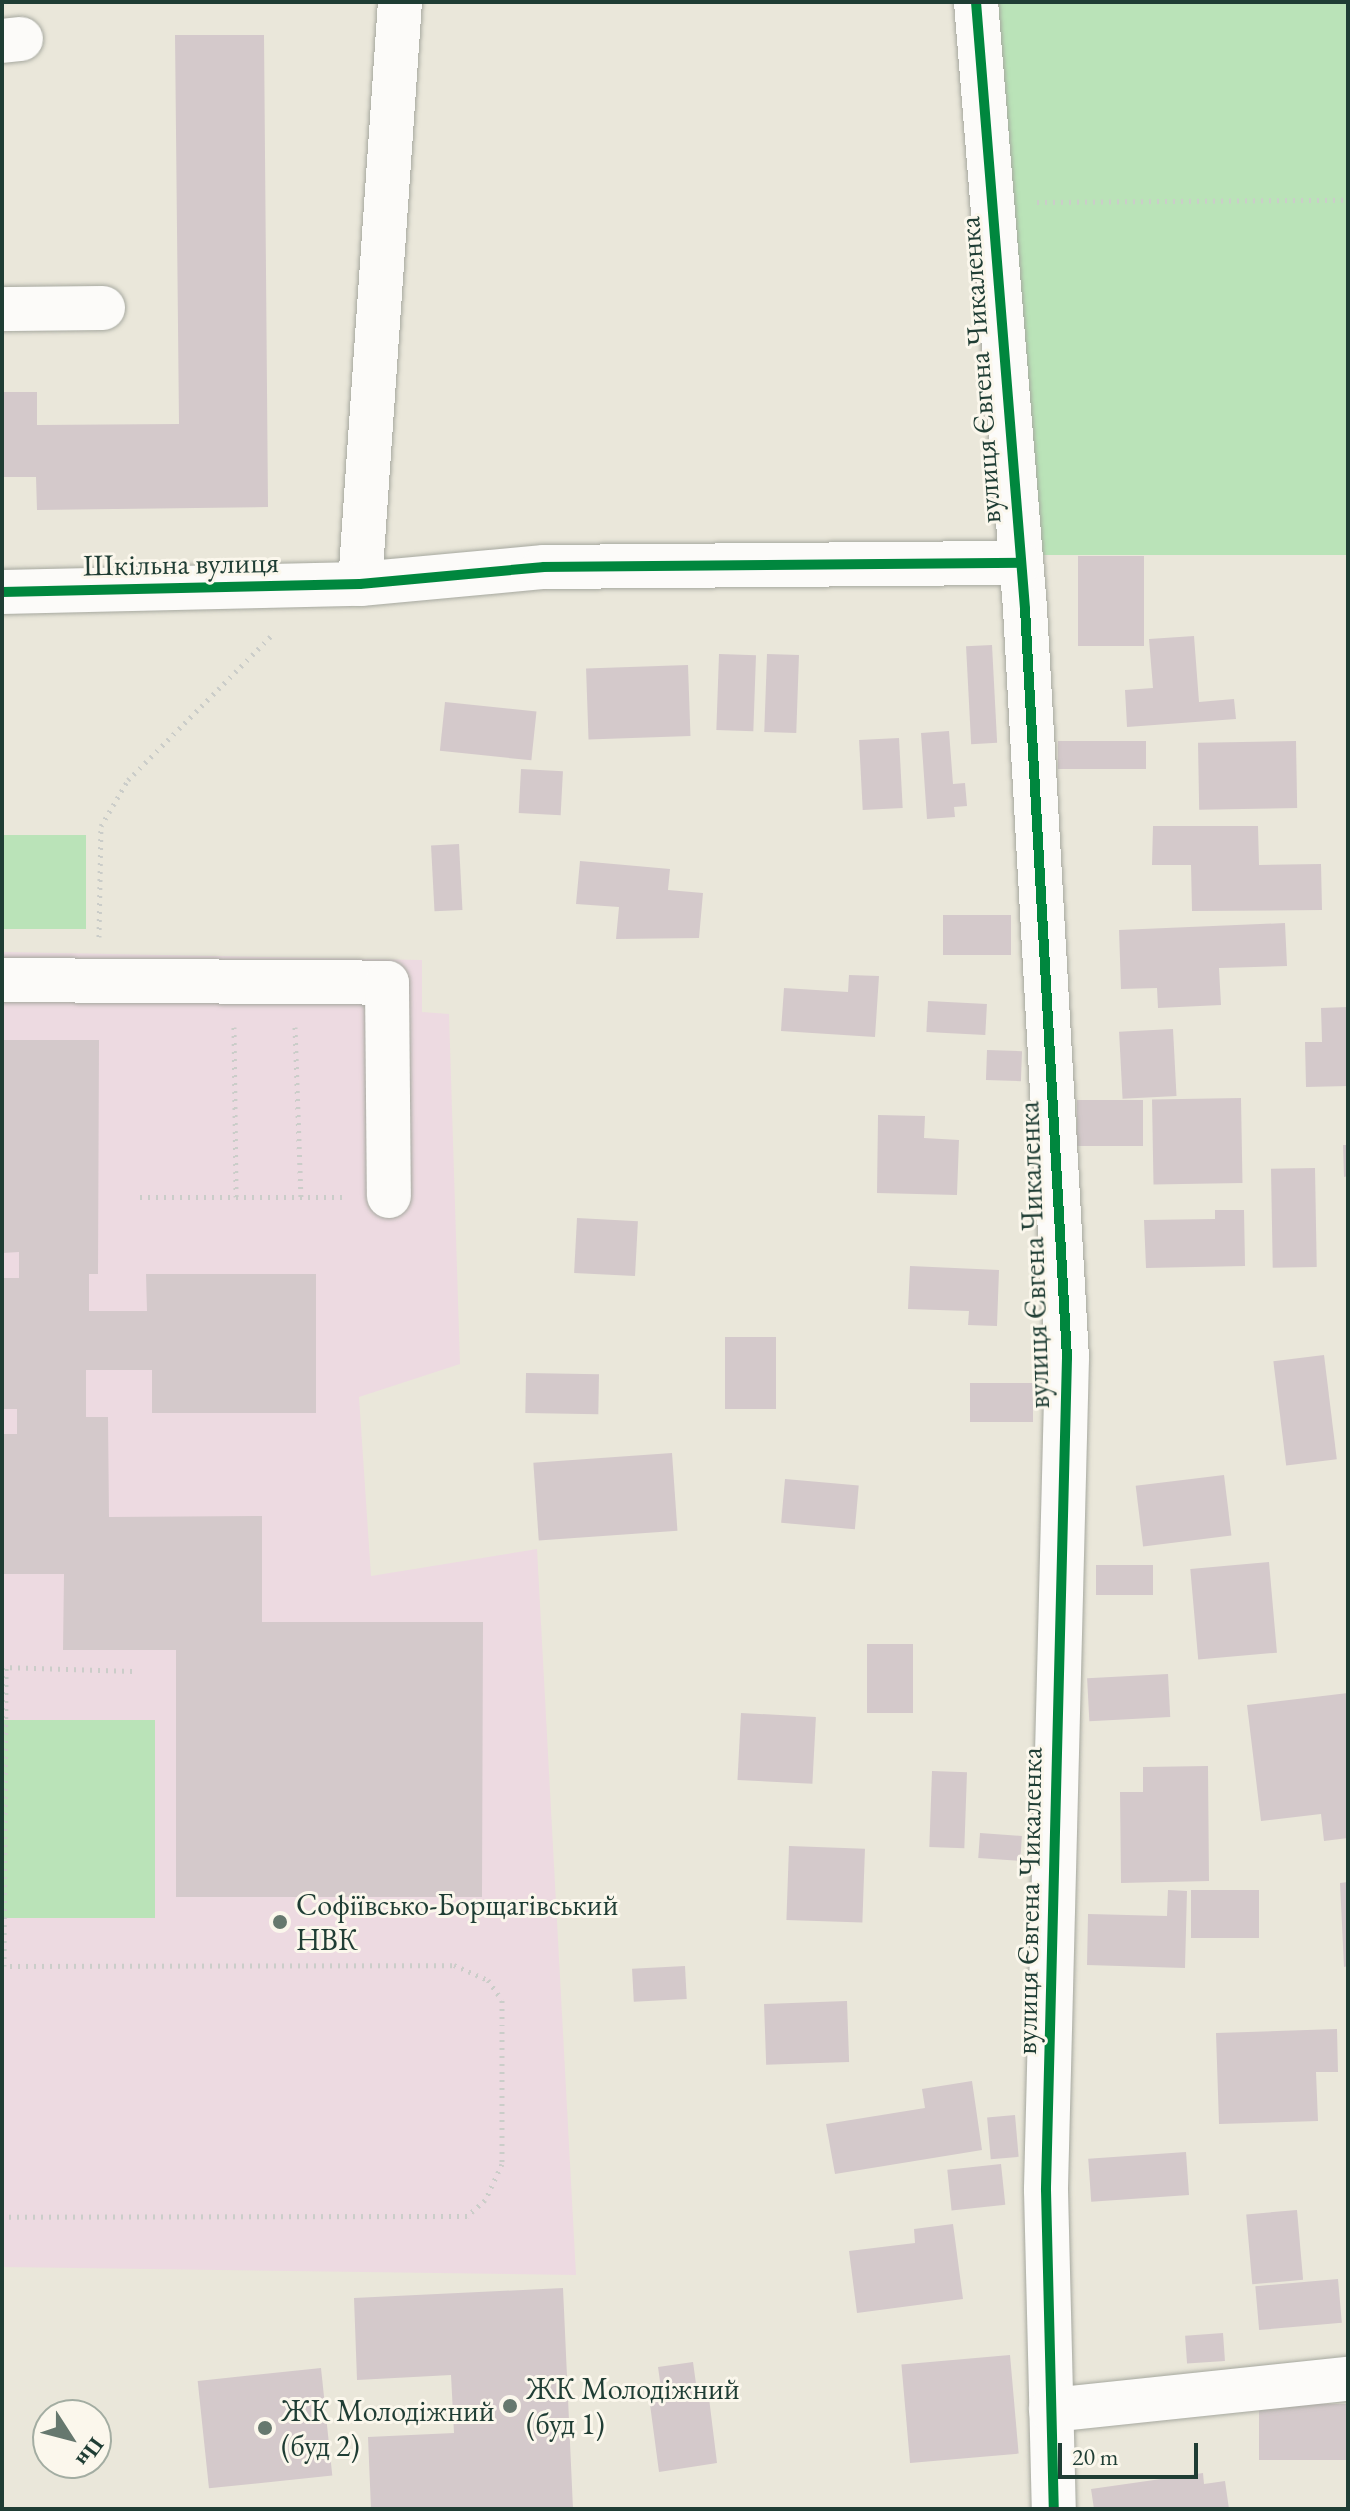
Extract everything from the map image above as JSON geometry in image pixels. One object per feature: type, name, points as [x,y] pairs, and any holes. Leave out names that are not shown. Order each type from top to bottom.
[{"type":"street","points":[[360,584],[400,2]]},
{"type":"street","name":"вулиця Євгена Чикаленка","points":[[976,2],[1019,563],[1067,1358],[1046,2190],[1054,2509]]},
{"type":"street","points":[[2,309],[103,308]]},
{"type":"street","name":"Шкільна вулиця","points":[[2,592],[360,584],[544,567],[1019,563]]},
{"type":"street","points":[[2,980],[387,983],[389,1196]]},
{"type":"street","points":[[1051,2410],[1348,2379]]},
{"type":"path","points":[[1028,202],[1348,200]]},
{"type":"path","points":[[98,981],[101,826],[128,780],[295,612],[293,585]]},
{"type":"path","points":[[233,982],[236,1197]]},
{"type":"path","points":[[293,982],[301,1197]]},
{"type":"path","points":[[140,1197],[389,1196]]},
{"type":"path","points":[[2,2217],[467,2216],[485,2200],[502,2164],[502,2000],[488,1980],[454,1965],[3,1966],[4,1667],[133,1671]]},
{"type":"shaded area","name":"Софіївсько-Борщагівський НВК","points":[[2,952],[422,960],[422,1012],[449,1014],[460,1364],[359,1397],[371,1576],[537,1549],[576,2275],[2,2267]]},
{"type":"green space","points":[[999,2],[1348,2],[1348,555],[999,555]]},
{"type":"green space","points":[[2,835],[86,835],[86,929],[2,929]]},
{"type":"green space","points":[[2,1720],[155,1720],[155,1918],[2,1918]]},
{"type":"building","points":[[175,35],[264,35],[268,507],[37,510],[36,477],[2,477],[2,392],[37,392],[37,425],[179,424]]},
{"type":"building","points":[[1078,556],[1144,556],[1144,646],[1078,646]]},
{"type":"building","points":[[1194,636],[1199,702],[1234,699],[1236,719],[1127,727],[1125,690],[1153,688],[1149,639]]},
{"type":"building","points":[[992,645],[997,743],[971,744],[966,646]]},
{"type":"building","points":[[719,654],[756,655],[753,731],[716,730]]},
{"type":"building","points":[[767,654],[799,655],[796,733],[764,732]]},
{"type":"building","points":[[688,665],[690,736],[589,740],[586,669]]},
{"type":"building","points":[[445,702],[536,712],[531,760],[440,751]]},
{"type":"building","points":[[949,731],[953,784],[965,783],[967,806],[954,807],[955,817],[927,819],[921,733]]},
{"type":"building","points":[[899,738],[903,808],[863,810],[859,740]]},
{"type":"building","points":[[1058,741],[1146,741],[1146,769],[1058,769]]},
{"type":"building","points":[[1296,741],[1297,808],[1199,810],[1198,743]]},
{"type":"building","points":[[521,769],[563,771],[561,815],[519,813]]},
{"type":"building","points":[[1153,826],[1258,826],[1259,865],[1321,864],[1322,910],[1192,911],[1191,865],[1152,865]]},
{"type":"building","points":[[459,844],[462,910],[434,911],[431,845]]},
{"type":"building","points":[[580,861],[670,869],[668,890],[703,893],[699,938],[616,939],[619,907],[576,904]]},
{"type":"building","points":[[943,915],[1011,915],[1011,955],[943,955]]},
{"type":"building","points":[[1285,923],[1287,966],[1219,968],[1221,1005],[1158,1008],[1157,988],[1121,989],[1119,930]]},
{"type":"building","points":[[849,975],[879,976],[875,1037],[781,1031],[784,988],[848,992]]},
{"type":"building","points":[[928,1001],[987,1004],[985,1035],[926,1032]]},
{"type":"building","points":[[1348,1007],[1348,1086],[1306,1087],[1305,1042],[1322,1042],[1321,1008]]},
{"type":"building","points":[[1173,1029],[1177,1096],[1123,1099],[1119,1032]]},
{"type":"building","points":[[2,1040],[99,1040],[98,1274],[89,1274],[89,1311],[147,1311],[146,1274],[316,1274],[316,1413],[152,1413],[152,1370],[86,1370],[86,1417],[108,1417],[109,1517],[262,1516],[262,1622],[483,1622],[482,1897],[176,1897],[176,1650],[63,1650],[64,1574],[2,1574],[2,1434],[17,1434],[17,1409],[2,1409],[2,1278],[19,1278],[19,1252],[2,1253]]},
{"type":"building","points":[[987,1050],[1022,1051],[1021,1081],[986,1080]]},
{"type":"building","points":[[1241,1098],[1242,1183],[1153,1185],[1152,1100]]},
{"type":"building","points":[[1077,1100],[1143,1100],[1143,1146],[1077,1146]]},
{"type":"building","points":[[878,1115],[925,1116],[924,1138],[959,1140],[957,1195],[877,1193]]},
{"type":"building","points":[[1343,1145],[1348,1145],[1348,1176],[1344,1177]]},
{"type":"building","points":[[1315,1168],[1317,1267],[1273,1268],[1271,1169]]},
{"type":"building","points":[[1215,1210],[1244,1210],[1245,1266],[1146,1268],[1144,1220],[1215,1219]]},
{"type":"building","points":[[577,1218],[638,1221],[635,1276],[574,1273]]},
{"type":"building","points":[[910,1266],[999,1270],[997,1326],[968,1325],[969,1311],[908,1309]]},
{"type":"building","points":[[725,1337],[776,1337],[776,1409],[725,1409]]},
{"type":"building","points":[[1324,1355],[1337,1459],[1286,1465],[1273,1361]]},
{"type":"building","points":[[526,1373],[599,1374],[598,1414],[525,1413]]},
{"type":"building","points":[[970,1383],[1033,1383],[1033,1422],[970,1422]]},
{"type":"building","points":[[672,1453],[677,1531],[539,1541],[533,1463]]},
{"type":"building","points":[[1224,1475],[1231,1536],[1143,1546],[1136,1486]]},
{"type":"building","points":[[785,1479],[859,1485],[855,1529],[781,1523]]},
{"type":"building","points":[[1269,1562],[1277,1653],[1198,1660],[1190,1569]]},
{"type":"building","points":[[1096,1565],[1153,1565],[1153,1595],[1096,1595]]},
{"type":"building","points":[[867,1644],[913,1644],[913,1713],[867,1713]]},
{"type":"building","points":[[1168,1674],[1170,1717],[1089,1721],[1087,1678]]},
{"type":"building","points":[[1348,1693],[1348,1838],[1324,1841],[1321,1814],[1261,1821],[1247,1705]]},
{"type":"building","points":[[741,1713],[816,1717],[812,1784],[737,1780]]},
{"type":"building","points":[[1208,1766],[1209,1881],[1121,1883],[1120,1792],[1143,1792],[1143,1767]]},
{"type":"building","points":[[932,1771],[967,1772],[964,1848],[929,1847]]},
{"type":"building","points":[[980,1833],[1022,1836],[1020,1861],[978,1858]]},
{"type":"building","points":[[789,1846],[865,1849],[862,1923],[786,1920]]},
{"type":"building","points":[[1348,1882],[1348,1966],[1344,1967],[1340,1883]]},
{"type":"building","points":[[1168,1890],[1187,1891],[1185,1968],[1087,1965],[1088,1914],[1167,1916]]},
{"type":"building","points":[[1191,1890],[1259,1890],[1259,1938],[1191,1938]]},
{"type":"building","points":[[685,1966],[687,1999],[634,2002],[632,1969]]},
{"type":"building","points":[[847,2001],[849,2062],[766,2065],[764,2004]]},
{"type":"building","points":[[1337,2029],[1338,2072],[1316,2072],[1318,2121],[1219,2124],[1216,2033]]},
{"type":"building","points":[[972,2081],[982,2150],[835,2174],[826,2124],[925,2108],[922,2089]]},
{"type":"building","points":[[1015,2115],[1019,2157],[991,2159],[987,2117]]},
{"type":"building","points":[[1186,2152],[1189,2195],[1091,2202],[1088,2159]]},
{"type":"building","points":[[1001,2164],[1005,2205],[952,2210],[947,2170]]},
{"type":"building","points":[[1297,2210],[1303,2280],[1252,2284],[1246,2214]]},
{"type":"building","points":[[953,2224],[963,2299],[857,2313],[849,2251],[915,2243],[914,2229]]},
{"type":"building","points":[[1338,2279],[1342,2323],[1259,2330],[1255,2286]]},
{"type":"building","name":"ЖК Молодіжний (буд 1)","points":[[563,2288],[573,2509],[371,2509],[368,2437],[454,2433],[451,2375],[357,2380],[354,2298]]},
{"type":"building","points":[[1223,2333],[1225,2361],[1187,2364],[1185,2336]]},
{"type":"building","points":[[1010,2355],[1019,2454],[910,2463],[901,2364]]},
{"type":"building","points":[[693,2362],[697,2391],[708,2390],[717,2463],[659,2472],[649,2397],[662,2396],[658,2367]]},
{"type":"building","name":"ЖК Молодіжний (буд 2)","points":[[321,2368],[332,2475],[209,2488],[198,2381]]},
{"type":"building","points":[[1259,2404],[1348,2404],[1348,2460],[1259,2460]]},
{"type":"building","points":[[1203,2473],[1204,2484],[1225,2481],[1229,2509],[1094,2509],[1091,2489]]},
{"type":"cycle path","points":[[976,2],[1025,609],[1067,1358],[1046,2190],[1054,2509]]},
{"type":"cycle path","points":[[2,592],[360,584],[544,567],[1019,563]]},
{"type":"place","name":"Софіївсько-Борщагівський НВК","points":[[280,1922]]},
{"type":"place","name":"ЖК Молодіжний (буд 1)","points":[[510,2406]]},
{"type":"place","name":"ЖК Молодіжний (буд 2)","points":[[265,2428]]}]
